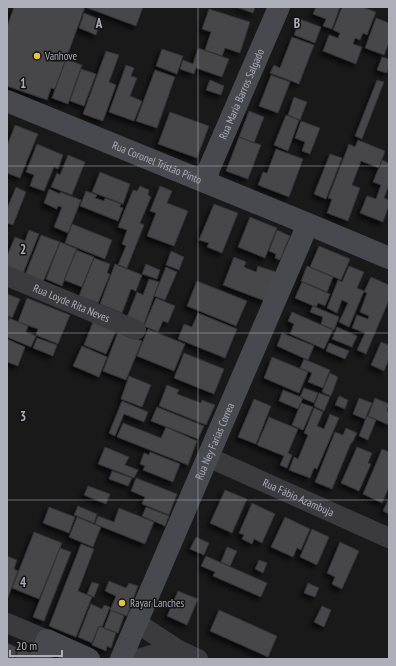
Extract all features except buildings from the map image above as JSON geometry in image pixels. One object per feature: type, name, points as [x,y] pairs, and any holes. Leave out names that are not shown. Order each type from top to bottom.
[{"type":"street","name":"Rua Maria Barros Salgado","points":[[206,182],[209,169],[279,7]]},
{"type":"street","name":"Rua Coronel Tristão Pinto","points":[[7,100],[389,258]]},
{"type":"street","name":"Rua Ney Farias Correa","points":[[121,659],[308,224]]},
{"type":"street","name":"Rua Loyde Rita Neves","points":[[7,276],[136,330]]},
{"type":"street","name":"Rua Fábio Azambuja","points":[[208,457],[389,538]]},
{"type":"street","points":[[7,623],[43,650],[88,659]]},
{"type":"street","points":[[137,623],[189,655]]},
{"type":"street","points":[[138,659],[161,652],[189,655]]},
{"type":"place","name":"Vanhove","points":[[37,56]]},
{"type":"place","name":"Rayar Lanches","points":[[122,603]]}]
